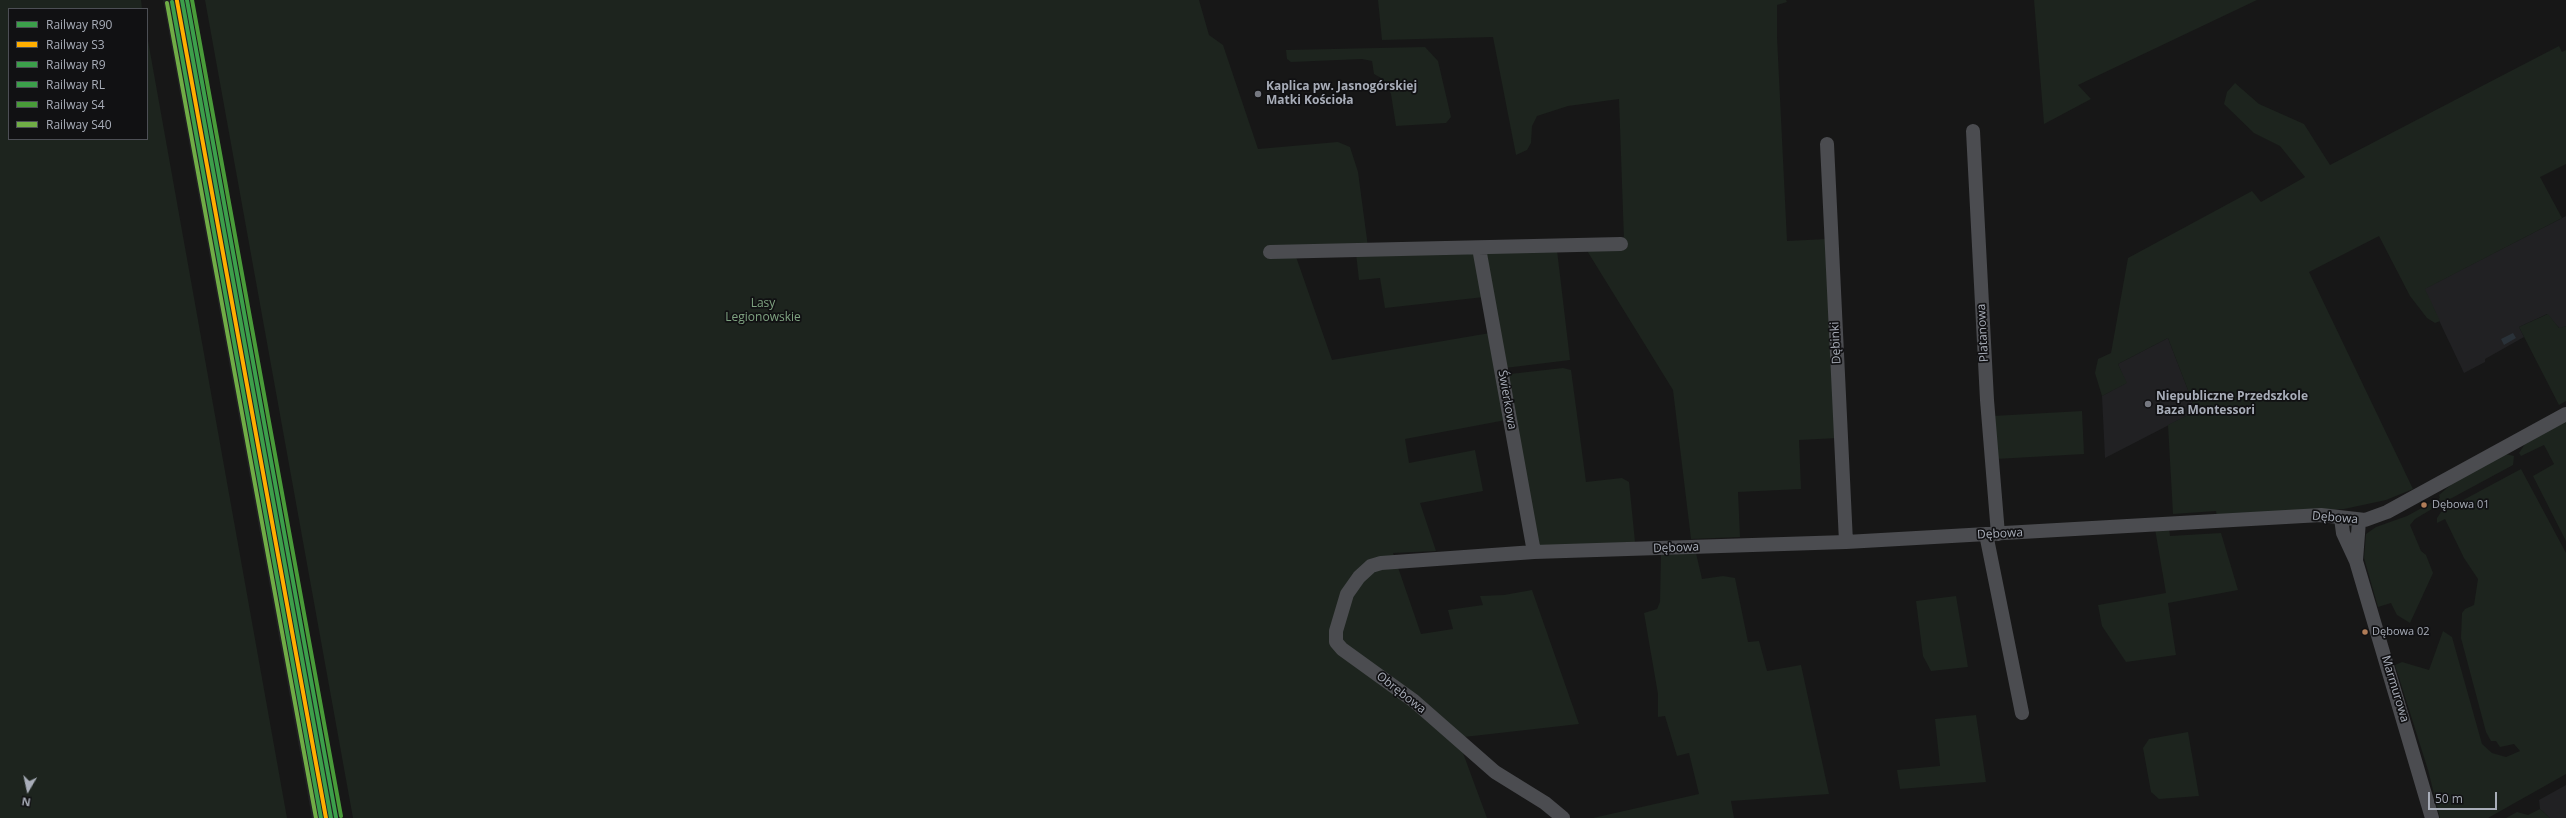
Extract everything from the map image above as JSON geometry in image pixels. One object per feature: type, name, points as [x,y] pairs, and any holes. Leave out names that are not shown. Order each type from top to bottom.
[{"type":"street","name":"Platanowa","points":[[1973,131],[1992,534],[2022,713]]},
{"type":"street","name":"Dębinki","points":[[1827,144],[1846,542]]},
{"type":"street","points":[[1270,252],[1621,244]]},
{"type":"street","name":"Świerkowa","points":[[1479,248],[1534,552]]},
{"type":"street","name":"Dębowa","points":[[1407,561],[1534,552],[1846,542],[2321,514],[2359,520],[2387,512],[2566,414]]},
{"type":"street","name":"Marmurowa","points":[[2341,518],[2343,534],[2356,560],[2432,818]]},
{"type":"street","name":"Marmurowa","points":[[2356,560],[2359,520]]},
{"type":"street","name":"Obrębowa","points":[[1407,561],[1381,563],[1371,566],[1359,577],[1347,594],[1336,631],[1336,642],[1342,649],[1414,702],[1495,772],[1545,803],[1563,818]]},
{"type":"shaded area","points":[[163,0],[186,0],[335,818],[312,818]]},
{"type":"shaded area","points":[[2566,216],[2566,326],[2560,329],[2547,314],[2519,327],[2524,337],[2485,359],[2485,362],[2464,373],[2424,289]]},
{"type":"shaded area","points":[[2513,333],[2516,338],[2504,345],[2501,339]]},
{"type":"shaded area","name":"Niepubliczne Przedszkole Baza Montessori","points":[[2168,338],[2196,411],[2105,458],[2102,396],[2126,383],[2118,364]]},
{"type":"shaded area","points":[[2566,785],[2566,818],[2550,818],[2540,809],[2539,800]]},
{"type":"green space","points":[[0,0],[141,0],[142,8],[8,8],[8,140],[148,140],[148,41],[287,818],[0,818]]},
{"type":"green space","name":"Lasy Legionowskie","points":[[205,0],[1199,0],[1209,35],[1223,45],[1258,149],[1338,142],[1350,147],[1358,172],[1368,247],[1293,248],[1332,360],[1490,333],[1506,420],[1405,439],[1409,463],[1475,450],[1483,491],[1420,503],[1436,551],[1393,553],[1421,634],[1453,629],[1448,610],[1483,605],[1480,596],[1504,595],[1532,590],[1579,724],[1464,737],[1456,734],[1487,818],[353,818]]},
{"type":"green space","points":[[1378,0],[1786,0],[1787,2],[1777,5],[1777,37],[1787,241],[1827,239],[1838,438],[1799,440],[1801,489],[1738,492],[1740,537],[1691,539],[1673,390],[1586,249],[1624,240],[1619,99],[1568,106],[1537,116],[1532,126],[1531,143],[1527,150],[1516,155],[1493,37],[1382,40]]},
{"type":"green space","points":[[2034,0],[2257,0],[2078,85],[2091,99],[2044,124]]},
{"type":"green space","points":[[2559,46],[2562,52],[2566,50],[2566,164],[2540,177],[2562,218],[2425,289],[2440,321],[2435,323],[2427,318],[2410,296],[2379,236],[2309,272],[2413,489],[2386,500],[2344,509],[2217,517],[2216,511],[2173,514],[2168,425],[2196,411],[2168,338],[2118,364],[2127,383],[2102,396],[2095,373],[2098,359],[2111,353],[2128,258],[2252,191],[2261,202],[2305,177],[2280,146],[2254,133],[2224,104],[2227,92],[2235,83],[2259,104],[2304,124],[2330,165]]},
{"type":"green space","points":[[1425,47],[1438,61],[1451,117],[1446,123],[1396,126],[1391,94],[1383,79],[1374,74],[1372,61],[1362,59],[1291,62],[1287,59],[1286,50]]},
{"type":"green space","points":[[1557,250],[1570,360],[1505,368],[1486,251]]},
{"type":"green space","points":[[1473,251],[1484,297],[1385,308],[1380,278],[1359,280],[1356,253]]},
{"type":"green space","points":[[2548,314],[2559,328],[2566,326],[2566,401],[2559,405],[2519,327]]},
{"type":"green space","points":[[1563,368],[1571,370],[1586,482],[1622,478],[1629,482],[1635,542],[1543,548],[1537,543],[1508,378],[1510,374]]},
{"type":"green space","points":[[2082,411],[2084,454],[1996,459],[1993,416]]},
{"type":"green space","points":[[2566,419],[2566,541],[2533,476],[2554,464],[2544,445],[2521,456],[2519,453],[2525,444]]},
{"type":"green space","points":[[2505,454],[2514,456],[2513,465],[2437,506],[2415,519],[2410,525],[2421,551],[2426,555],[2433,573],[2410,623],[2397,615],[2391,603],[2378,607],[2364,558],[2366,534],[2376,527],[2407,516],[2440,498],[2439,495],[2454,482]]},
{"type":"green space","points":[[2521,469],[2566,553],[2566,774],[2488,818],[2440,818],[2428,770],[2395,665],[2402,662],[2429,670],[2443,631],[2452,637],[2482,744],[2492,753],[2506,757],[2520,751],[2514,744],[2500,747],[2496,741],[2491,741],[2486,732],[2461,638],[2462,613],[2465,609],[2474,605],[2478,579],[2464,558],[2445,519],[2437,523],[2437,518],[2441,512]]},
{"type":"green space","points":[[2169,528],[2170,536],[2221,533],[2238,590],[2168,603],[2176,655],[2126,662],[2102,626],[2098,605],[2166,593],[2155,529]]},
{"type":"green space","points":[[1696,553],[1702,579],[1723,576],[1735,578],[1748,642],[1759,641],[1767,671],[1801,665],[1829,794],[1731,801],[1734,818],[1593,818],[1699,794],[1689,753],[1677,756],[1665,716],[1658,717],[1658,694],[1644,613],[1657,609],[1660,602],[1661,555]]},
{"type":"green space","points":[[1956,596],[1968,667],[1931,671],[1923,656],[1916,601]]},
{"type":"green space","points":[[1976,715],[1986,782],[1900,789],[1897,770],[1940,766],[1935,719]]},
{"type":"green space","points":[[2188,732],[2199,796],[2159,799],[2151,792],[2143,748],[2149,739]]},
{"type":"green space","points":[[2540,809],[2550,818],[2506,818],[2517,812],[2528,815]]},
{"type":"rail line","name":"R90","points":[[182,0],[331,818]]},
{"type":"rail line","name":"R9","points":[[187,0],[336,817]]},
{"type":"rail line","name":"S4","points":[[192,0],[341,816]]},
{"type":"rail line","name":"S3","points":[[177,1],[326,818]]},
{"type":"rail line","name":"RL","points":[[172,2],[321,818]]},
{"type":"rail line","name":"S40","points":[[167,3],[316,818]]},
{"type":"place","name":"Kaplica pw. Jasnogórskiej Matki Kościoła","points":[[1258,94]]},
{"type":"place","name":"Niepubliczne Przedszkole Baza Montessori","points":[[2148,404]]},
{"type":"place","name":"Dębowa 01","points":[[2424,505]]},
{"type":"place","name":"Dębowa 02","points":[[2365,632]]}]
